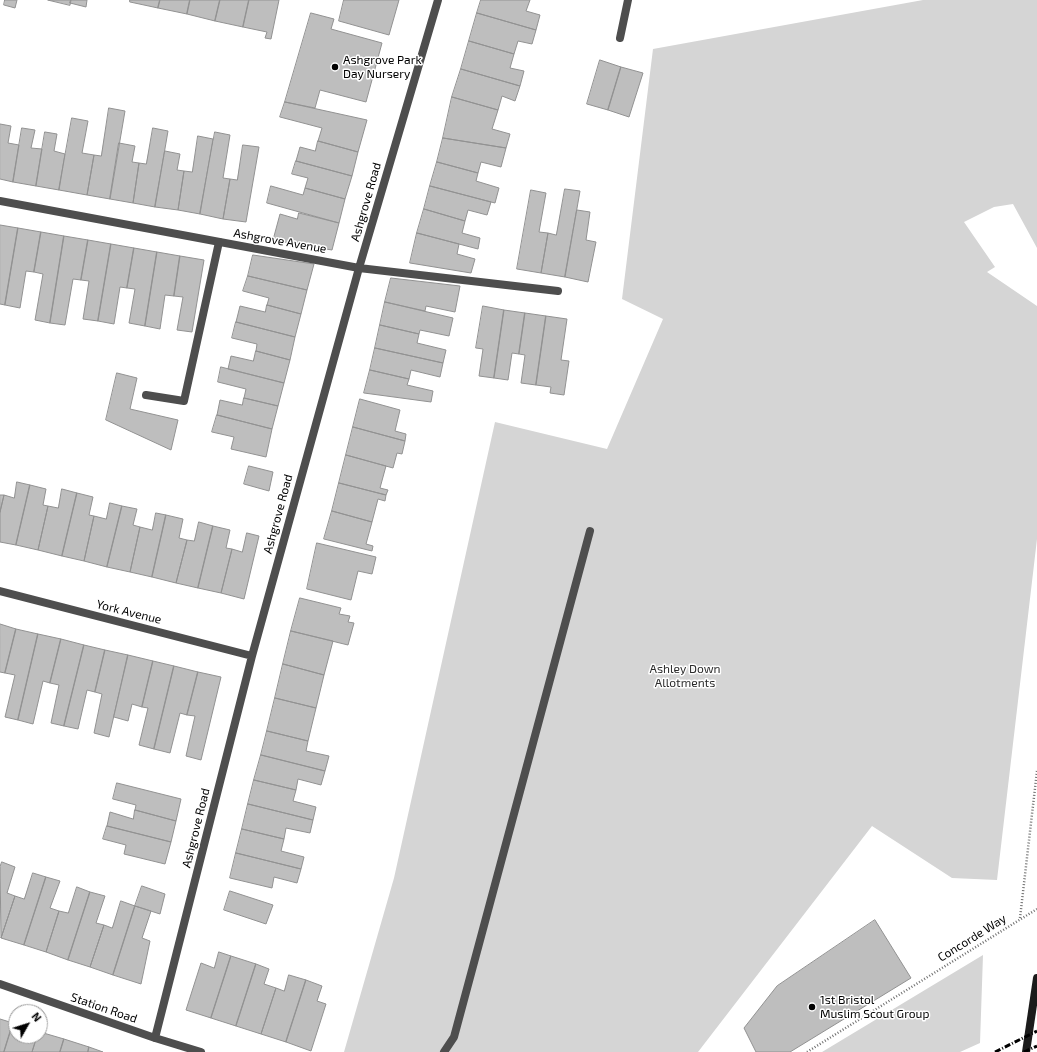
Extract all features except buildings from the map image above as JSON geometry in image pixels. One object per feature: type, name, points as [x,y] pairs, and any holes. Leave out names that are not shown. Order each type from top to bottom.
[{"type":"main road","points":[[1026,1052],[1037,978]]},
{"type":"street","name":"Ashgrove Road","points":[[155,1038],[252,656],[359,268],[438,0]]},
{"type":"street","points":[[620,38],[628,0]]},
{"type":"street","name":"Ashgrove Avenue","points":[[0,201],[359,268],[558,291]]},
{"type":"street","points":[[146,395],[184,401],[219,242]]},
{"type":"street","points":[[444,1052],[454,1037],[590,531]]},
{"type":"street","name":"York Avenue","points":[[0,591],[252,656]]},
{"type":"street","name":"Station Road","points":[[0,984],[155,1038],[201,1052]]},
{"type":"path","name":"Concorde Way","points":[[807,1052],[1020,918],[1037,771]]},
{"type":"path","points":[[1020,918],[1037,909]]},
{"type":"green space","name":"Ashley Down Allotments","points":[[923,0],[1037,0],[1037,248],[1013,204],[994,207],[964,222],[995,267],[987,272],[1037,306],[1037,539],[997,880],[952,878],[872,826],[698,1052],[344,1052],[394,878],[495,422],[607,449],[663,319],[622,299],[653,49]]},
{"type":"green space","points":[[983,955],[980,1043],[960,1052],[822,1052]]},
{"type":"railway","points":[[995,1052],[1037,1031]]},
{"type":"railway","points":[[1024,1052],[1037,1046]]},
{"type":"place","name":"Ashgrove Park Day Nursery","points":[[335,67]]},
{"type":"place","name":"1st Bristol Muslim Scout Group","points":[[812,1007]]}]
